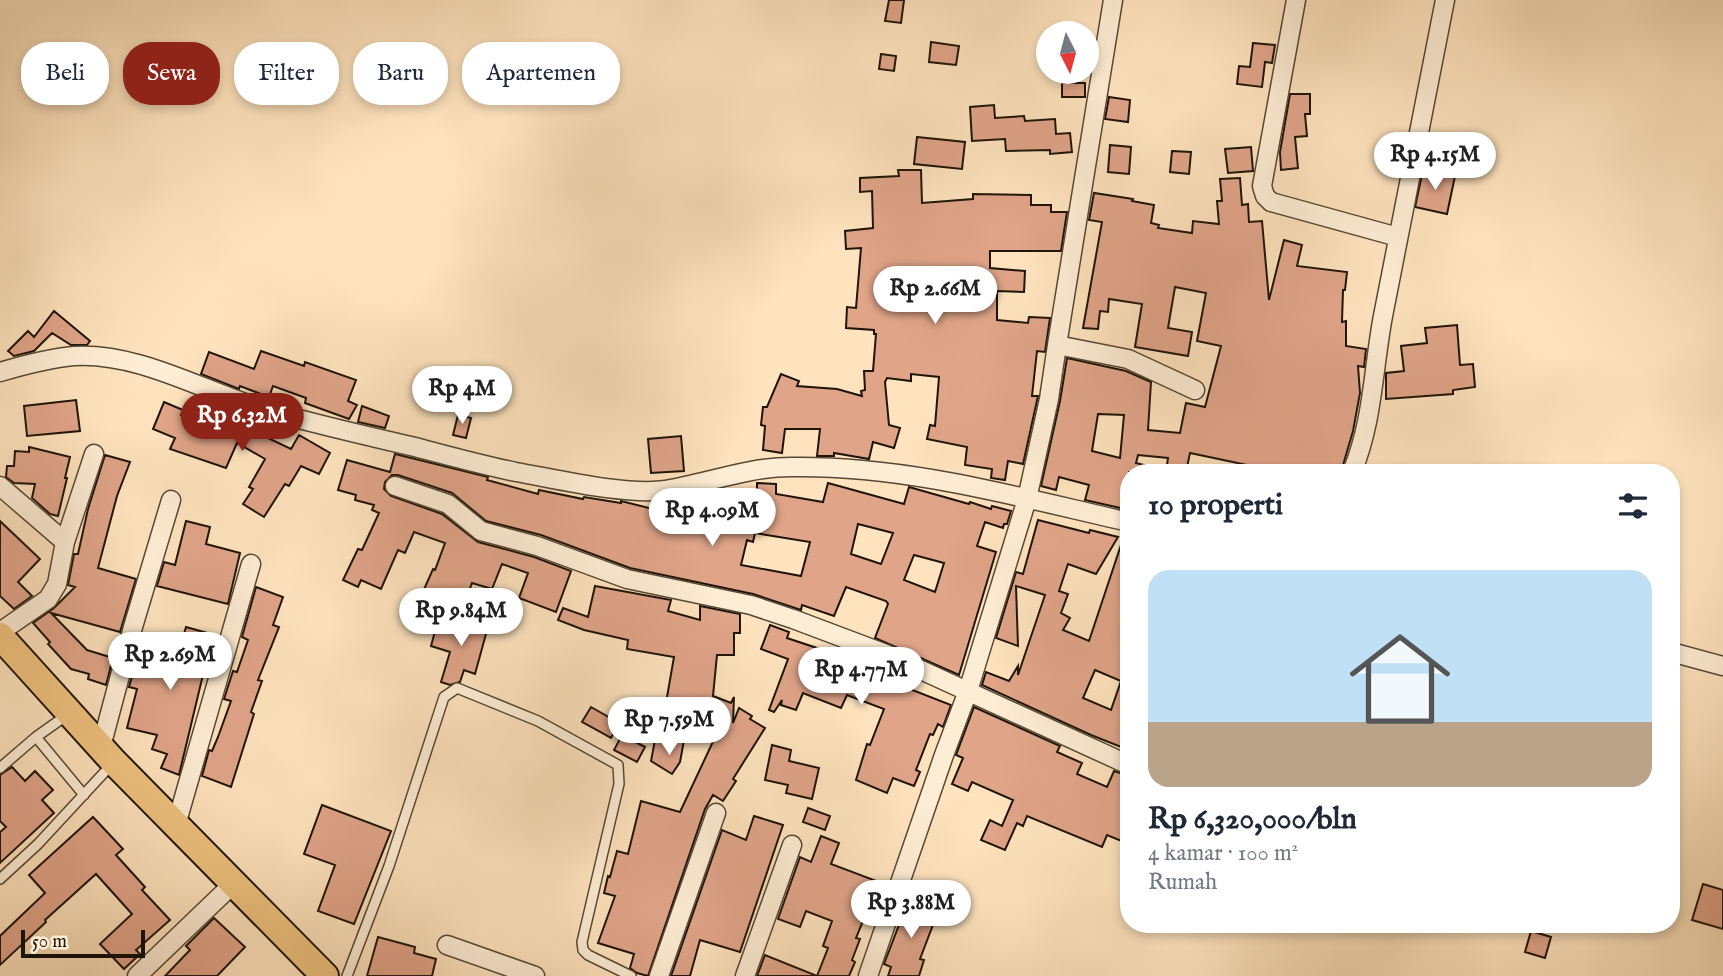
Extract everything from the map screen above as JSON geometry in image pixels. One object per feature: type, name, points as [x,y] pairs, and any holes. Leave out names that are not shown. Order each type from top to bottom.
[{"type":"main road","points":[[5,644],[107,755],[325,976]]},
{"type":"street","points":[[869,976],[968,691],[1027,499],[1049,399],[1114,0]]},
{"type":"street","points":[[1296,0],[1262,186],[1265,196],[1271,202],[1398,237]]},
{"type":"street","points":[[1355,464],[1371,410],[1382,322],[1445,0]]},
{"type":"street","points":[[1056,345],[1128,359],[1195,390]]},
{"type":"street","points":[[0,372],[32,363],[75,356],[154,368],[261,408],[370,437],[514,471],[606,488],[664,490],[730,474],[788,467],[843,468],[912,475],[1120,520]]},
{"type":"street","points":[[5,644],[48,599],[57,584],[65,542],[94,454]]},
{"type":"street","points":[[0,486],[65,542]]},
{"type":"street","points":[[395,486],[449,504],[481,531],[537,546],[627,579],[751,605],[886,654],[1120,761]]},
{"type":"street","points":[[107,755],[133,627],[171,500]]},
{"type":"street","points":[[176,825],[251,564]]},
{"type":"street","points":[[1680,654],[1723,666]]},
{"type":"street","points":[[659,976],[716,813]]},
{"type":"street","points":[[745,976],[792,845]]},
{"type":"street","points":[[137,976],[233,884]]},
{"type":"street","points":[[447,945],[535,976]]},
{"type":"lane","points":[[347,976],[389,866],[444,697],[457,688],[538,721],[618,765],[619,784],[582,942],[583,950],[588,955],[631,976]]},
{"type":"lane","points":[[0,768],[36,737],[70,713]]},
{"type":"lane","points":[[36,737],[83,795]]},
{"type":"lane","points":[[0,879],[38,844],[83,795],[107,755]]},
{"type":"building","points":[[889,0],[904,0],[901,23],[885,21]]},
{"type":"building","points":[[931,42],[959,46],[956,65],[929,62]]},
{"type":"building","points":[[1253,43],[1275,45],[1272,63],[1265,62],[1262,87],[1237,84],[1239,66],[1250,67]]},
{"type":"building","points":[[881,54],[896,56],[894,71],[879,69]]},
{"type":"building","points":[[1062,84],[1085,84],[1085,97],[1062,97]]},
{"type":"building","points":[[1290,94],[1310,94],[1310,114],[1305,114],[1307,136],[1295,137],[1298,168],[1281,170],[1280,152]]},
{"type":"building","points":[[1109,97],[1130,100],[1128,122],[1105,119]]},
{"type":"building","points":[[994,105],[995,118],[1024,116],[1025,121],[1055,119],[1056,134],[1070,133],[1072,152],[1050,154],[1050,150],[1006,151],[1005,139],[972,141],[970,107]]},
{"type":"building","points":[[917,137],[965,142],[962,169],[914,164]]},
{"type":"building","points":[[1110,145],[1131,147],[1129,174],[1108,172]]},
{"type":"building","points":[[1251,147],[1253,171],[1228,173],[1225,149]]},
{"type":"building","points":[[1172,151],[1191,152],[1189,174],[1170,172]]},
{"type":"building","points":[[898,170],[921,170],[922,203],[973,199],[973,194],[1031,195],[1031,205],[1051,205],[1051,212],[1067,212],[1061,251],[990,251],[990,268],[1025,271],[1024,292],[997,291],[997,320],[1028,323],[1029,317],[1050,318],[1045,352],[1037,351],[1032,396],[1038,396],[1023,464],[1008,461],[1005,480],[991,478],[992,469],[965,465],[967,447],[927,439],[930,425],[935,426],[939,377],[911,374],[911,381],[887,378],[885,382],[889,425],[900,428],[894,448],[873,442],[869,459],[834,453],[834,456],[817,456],[820,429],[785,429],[782,453],[763,450],[763,407],[767,407],[781,374],[799,381],[797,386],[837,389],[862,396],[861,391],[865,390],[864,371],[873,371],[876,334],[874,330],[846,328],[847,307],[856,308],[861,248],[846,249],[845,231],[873,228],[872,191],[860,192],[860,178],[899,176]]},
{"type":"building","points":[[1423,170],[1455,176],[1447,214],[1415,207]]},
{"type":"building","points":[[1240,178],[1242,205],[1248,204],[1249,222],[1262,221],[1269,300],[1284,240],[1302,245],[1297,266],[1347,272],[1343,290],[1342,322],[1346,321],[1346,346],[1366,349],[1364,367],[1358,366],[1360,393],[1343,464],[1242,464],[1190,453],[1188,464],[1167,464],[1168,458],[1138,455],[1136,463],[1140,464],[1120,464],[1120,508],[1085,500],[1089,485],[1059,477],[1056,490],[1041,486],[1067,358],[1126,371],[1151,382],[1148,430],[1180,433],[1186,403],[1205,407],[1221,346],[1197,341],[1206,293],[1175,287],[1168,328],[1192,332],[1188,356],[1135,347],[1142,304],[1109,299],[1108,312],[1100,311],[1098,329],[1083,328],[1102,222],[1089,220],[1094,193],[1154,205],[1151,223],[1159,225],[1158,228],[1192,233],[1193,221],[1219,224],[1217,201],[1222,201],[1220,179]],"holes":[[[1098,414],[1124,415],[1120,458],[1092,451]]]},
{"type":"building","points":[[54,311],[90,341],[87,345],[71,345],[52,333],[34,351],[14,356],[8,351],[28,331],[34,337]]},
{"type":"building","points":[[1457,325],[1460,365],[1473,364],[1475,387],[1453,390],[1453,394],[1386,399],[1386,373],[1404,371],[1401,346],[1427,343],[1425,328]]},
{"type":"building","points":[[261,351],[304,366],[305,362],[356,380],[348,401],[357,405],[349,419],[305,403],[306,398],[273,386],[269,397],[201,374],[209,352],[254,369]]},
{"type":"building","points":[[76,400],[80,431],[27,436],[24,406]]},
{"type":"building","points":[[164,402],[183,410],[181,415],[223,432],[228,419],[291,449],[299,435],[330,453],[319,474],[301,466],[289,486],[285,484],[264,517],[243,504],[253,489],[249,487],[265,459],[237,443],[226,468],[170,449],[175,438],[153,429]]},
{"type":"building","points":[[362,406],[389,416],[385,428],[358,422]]},
{"type":"building","points":[[458,415],[471,418],[466,438],[453,435]]},
{"type":"building","points":[[681,436],[684,471],[651,473],[648,439]]},
{"type":"building","points":[[29,447],[70,457],[58,516],[50,514],[32,498],[35,484],[14,483],[6,477],[7,466],[14,466],[15,451],[29,452]]},
{"type":"building","points":[[395,454],[488,477],[487,480],[538,494],[539,490],[583,499],[621,501],[669,513],[669,509],[695,510],[695,507],[725,505],[724,499],[757,495],[757,483],[776,484],[776,494],[823,502],[828,483],[904,504],[909,487],[969,504],[970,502],[991,509],[992,506],[1011,511],[1003,528],[985,522],[977,546],[996,552],[959,675],[875,638],[888,604],[886,601],[846,587],[834,616],[802,605],[801,610],[753,594],[630,568],[541,535],[486,521],[452,493],[398,475],[392,475],[385,482],[384,489],[391,496],[442,514],[478,542],[534,557],[571,571],[556,612],[519,598],[528,573],[502,564],[492,589],[472,583],[466,600],[442,592],[434,609],[418,603],[445,543],[414,532],[405,553],[398,550],[381,589],[361,580],[358,587],[343,580],[358,549],[362,550],[379,513],[372,510],[374,505],[355,500],[356,495],[338,490],[347,460],[390,472]],"holes":[[[858,524],[893,533],[881,564],[851,554]],[[755,533],[810,542],[801,576],[741,565],[747,540],[753,542]],[[914,555],[944,563],[935,592],[904,580]]]},
{"type":"building","points":[[105,455],[130,462],[117,496],[98,568],[136,579],[120,632],[51,613],[87,650],[113,658],[106,685],[88,679],[89,674],[71,669],[33,623],[54,608],[75,587],[68,585],[74,554],[78,554],[88,509]]},
{"type":"building","points":[[1038,520],[1089,533],[1090,530],[1118,537],[1096,574],[1068,564],[1059,591],[1068,594],[1061,613],[1070,618],[1063,630],[1089,641],[1120,548],[1120,681],[1095,670],[1083,698],[1111,710],[1120,684],[1120,746],[982,685],[986,672],[1009,681],[1018,666],[1018,675],[1045,595],[1016,586],[1018,646],[996,638],[1016,572],[1023,574]]},
{"type":"building","points":[[0,521],[40,559],[18,582],[32,596],[14,609],[0,596]]},
{"type":"building","points":[[186,521],[210,527],[206,544],[240,553],[228,604],[157,586],[164,562],[175,565]]},
{"type":"building","points":[[595,586],[671,600],[668,611],[700,620],[700,606],[740,614],[740,633],[734,633],[734,655],[717,655],[713,696],[731,703],[734,697],[733,723],[739,708],[765,728],[733,779],[736,781],[723,801],[713,795],[705,809],[648,976],[630,968],[634,954],[598,943],[615,896],[604,893],[608,876],[610,877],[617,851],[628,854],[641,801],[680,812],[725,716],[713,709],[701,728],[687,724],[680,762],[672,774],[651,761],[659,719],[663,720],[674,657],[627,649],[628,640],[584,630],[558,620],[563,608],[588,617]]},
{"type":"building","points":[[256,587],[283,597],[273,625],[279,627],[258,680],[262,681],[251,712],[254,714],[231,787],[202,776],[209,750],[212,751],[231,701],[224,699],[233,671],[237,672],[248,640],[242,637]]},
{"type":"building","points":[[465,615],[489,623],[475,674],[464,670],[460,682],[450,685],[441,682],[450,652],[431,646],[437,624],[461,631]]},
{"type":"building","points":[[770,625],[789,632],[787,638],[865,664],[863,671],[882,678],[881,682],[904,691],[905,687],[951,705],[943,727],[938,724],[933,735],[930,734],[916,770],[920,772],[914,786],[893,778],[887,793],[856,780],[867,744],[870,745],[884,709],[847,695],[841,708],[803,693],[796,710],[781,705],[782,700],[774,712],[769,710],[788,659],[761,649]]},
{"type":"building","points":[[186,627],[218,636],[211,660],[207,658],[179,775],[161,768],[167,754],[152,749],[157,735],[127,728],[137,689],[129,687],[143,639],[180,648]]},
{"type":"building","points":[[591,707],[619,723],[611,738],[582,722]]},
{"type":"building","points":[[974,707],[1060,746],[1057,752],[1082,763],[1077,774],[1107,787],[1114,771],[1120,773],[1120,840],[1107,835],[1102,847],[1027,816],[1023,826],[1017,823],[1005,850],[981,840],[990,820],[1002,826],[1013,800],[972,782],[968,791],[952,784],[963,758],[956,755]]},
{"type":"building","points":[[622,735],[645,747],[637,762],[614,750]]},
{"type":"building","points":[[772,745],[791,750],[789,761],[819,768],[812,799],[786,793],[788,785],[765,780]]},
{"type":"building","points":[[12,767],[25,781],[35,771],[53,790],[42,800],[54,813],[0,863],[0,832],[6,827],[0,821],[0,775]]},
{"type":"building","points":[[322,805],[391,831],[354,924],[318,911],[335,865],[304,854]]},
{"type":"building","points":[[808,808],[830,816],[825,830],[803,822]]},
{"type":"building","points":[[754,816],[783,825],[740,952],[700,940],[690,976],[671,976],[722,830],[746,840]]},
{"type":"building","points":[[93,817],[123,849],[116,855],[145,887],[142,890],[170,920],[136,950],[140,954],[124,969],[100,944],[132,914],[96,874],[0,965],[0,936],[45,893],[29,875]]},
{"type":"building","points":[[821,836],[839,843],[831,864],[879,882],[856,938],[860,939],[849,976],[817,976],[828,948],[823,946],[832,921],[806,911],[800,927],[778,919],[800,857],[811,862]]},
{"type":"building","points":[[1703,884],[1723,890],[1723,929],[1692,920]]},
{"type":"building","points":[[909,899],[939,909],[920,959],[924,960],[919,976],[888,976],[891,967],[884,964]]},
{"type":"building","points":[[214,918],[245,947],[217,976],[165,976],[190,950],[186,946]]},
{"type":"building","points":[[1530,933],[1551,937],[1545,958],[1525,952]]},
{"type":"building","points":[[378,937],[415,947],[414,953],[436,959],[432,976],[367,976]]},
{"type":"building","points":[[765,955],[817,976],[757,976]]}]
